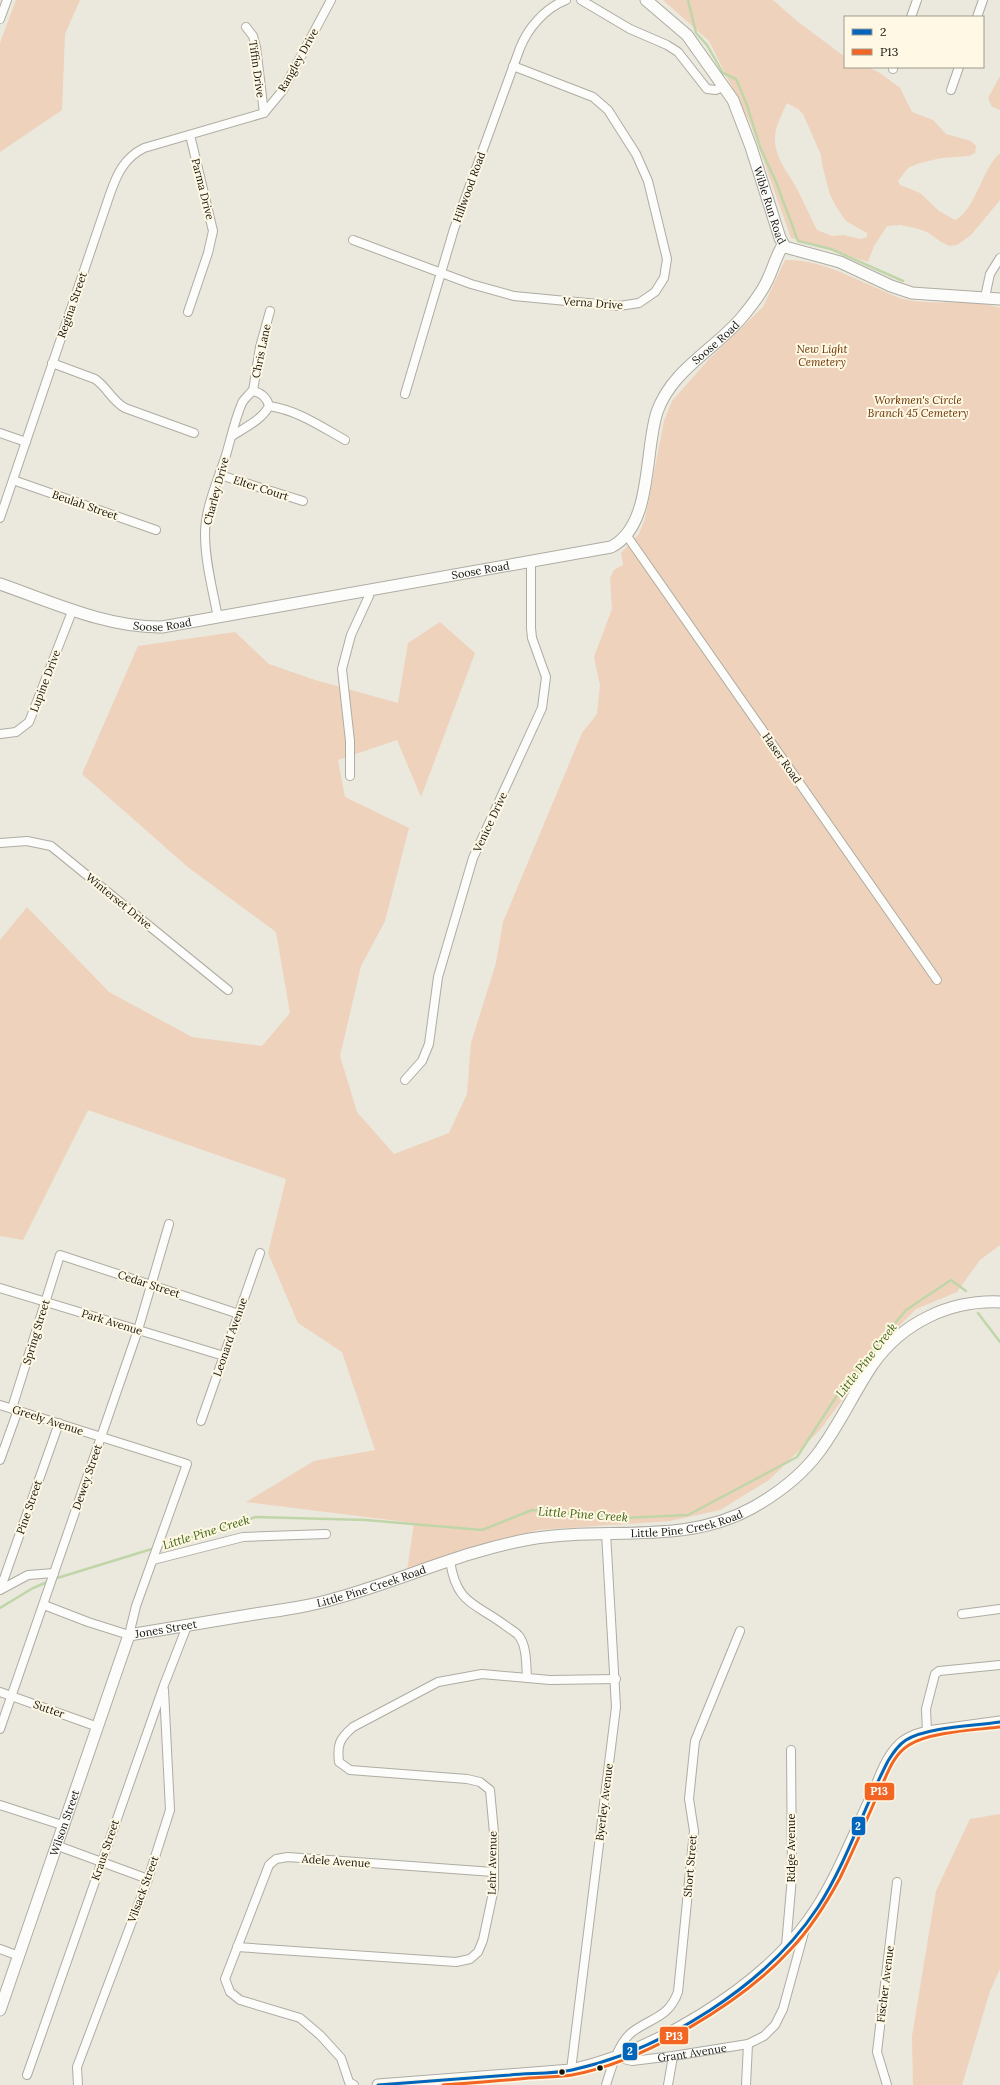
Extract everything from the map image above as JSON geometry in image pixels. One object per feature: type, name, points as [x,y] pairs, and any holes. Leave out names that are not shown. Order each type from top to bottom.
[{"type":"street","points":[[0,19],[7,0]]},
{"type":"street","name":"Rangley Drive","points":[[264,113],[283,90],[331,0]]},
{"type":"street","name":"Hillwood Road","points":[[405,394],[454,229],[523,40],[531,28],[554,6],[566,0]]},
{"type":"street","points":[[581,0],[600,9],[630,29],[667,45],[678,52],[707,89],[716,90],[724,86]]},
{"type":"street","name":"Wible Run Road","points":[[646,0],[682,31],[724,86],[743,124],[782,245],[789,250],[840,262],[891,286],[912,293],[985,297],[1000,300]]},
{"type":"street","points":[[911,16],[917,0]]},
{"type":"street","points":[[977,16],[983,0]]},
{"type":"street","name":"Tiffin Drive","points":[[246,27],[253,36],[256,47],[264,113]]},
{"type":"street","name":"Verna Drive","points":[[353,240],[471,284],[514,296],[607,306],[630,305],[639,302],[655,292],[664,278],[667,259],[648,181],[636,154],[608,110],[599,101],[585,92],[513,66]]},
{"type":"street","points":[[951,90],[959,68]]},
{"type":"street","points":[[190,135],[264,113]]},
{"type":"street","name":"Parma Drive","points":[[188,312],[208,253],[213,231],[190,135]]},
{"type":"street","name":"Regina Street","points":[[0,518],[110,194],[121,167],[135,153],[144,148],[190,135]]},
{"type":"street","name":"Soose Road","points":[[0,584],[118,623],[144,628],[162,627],[611,547],[627,536],[633,527],[638,511],[653,429],[662,401],[678,378],[742,317],[751,306],[768,280],[782,245]]},
{"type":"street","points":[[985,297],[990,274],[1000,258]]},
{"type":"street","name":"Chris Lane","points":[[253,391],[260,347],[270,312]]},
{"type":"street","points":[[52,363],[95,379],[101,383],[116,402],[125,408],[194,433]]},
{"type":"street","points":[[253,391],[264,397],[269,406]]},
{"type":"street","name":"Charley Drive","points":[[218,618],[206,553],[205,534],[207,518],[243,401],[253,391]]},
{"type":"street","points":[[232,436],[256,420],[269,406]]},
{"type":"street","points":[[269,406],[284,408],[296,413],[345,440]]},
{"type":"street","points":[[0,433],[26,442]]},
{"type":"street","name":"Elter Court","points":[[220,475],[303,501]]},
{"type":"street","name":"Beulah Street","points":[[13,480],[156,530]]},
{"type":"street","name":"Haser Road","points":[[627,536],[937,980]]},
{"type":"street","name":"Venice Drive","points":[[405,1080],[422,1061],[429,1044],[438,977],[467,876],[480,844],[538,720],[545,698],[546,677],[532,633],[531,561]]},
{"type":"street","points":[[350,776],[350,741],[342,669],[351,635],[369,596],[369,591]]},
{"type":"street","name":"Lupine Drive","points":[[0,734],[16,732],[29,722],[73,609]]},
{"type":"street","name":"Winterset Drive","points":[[0,843],[27,841],[51,846],[228,990]]},
{"type":"street","name":"Dewey Street","points":[[0,1729],[138,1330],[169,1224]]},
{"type":"street","name":"Leonard Avenue","points":[[201,1421],[260,1254]]},
{"type":"street","name":"Cedar Street","points":[[60,1255],[239,1314]]},
{"type":"street","name":"Spring Street","points":[[0,1460],[60,1255]]},
{"type":"street","name":"Park Avenue","points":[[0,1288],[224,1356]]},
{"type":"street","name":"Little Pine Creek Road","points":[[292,1608],[336,1599],[450,1560],[528,1539],[570,1534],[671,1532],[689,1529],[729,1518],[766,1500],[796,1477],[818,1453],[873,1365],[891,1343],[905,1331],[922,1320],[948,1308],[971,1302],[1000,1302]]},
{"type":"street","name":"Greely Avenue","points":[[0,1404],[187,1464],[153,1560]]},
{"type":"street","name":"Pine Street","points":[[0,1590],[59,1423]]},
{"type":"street","name":"Byerley Avenue","points":[[571,2070],[616,1707],[616,1679],[606,1533]]},
{"type":"street","points":[[129,1635],[136,1606],[153,1560],[243,1537],[326,1534]]},
{"type":"street","points":[[450,1560],[452,1576],[462,1595],[480,1610],[519,1636],[526,1654],[527,1678]]},
{"type":"street","points":[[0,1590],[28,1575],[54,1573]]},
{"type":"street","name":"Jones Street","points":[[44,1605],[88,1622],[129,1635],[292,1608]]},
{"type":"street","points":[[962,1614],[1000,1609]]},
{"type":"street","name":"Kraus Street","points":[[27,2075],[101,1861],[164,1685],[187,1626]]},
{"type":"street","name":"Short Street","points":[[606,2085],[615,2057],[630,2034],[666,2012],[673,2005],[678,1992],[694,1831],[689,1799],[695,1741],[740,1631]]},
{"type":"street","name":"Wilson Street","points":[[0,2010],[65,1826],[129,1635]]},
{"type":"street","points":[[927,1732],[926,1708],[936,1674],[939,1671],[1000,1665]]},
{"type":"street","name":"Lehr Avenue","points":[[237,1947],[456,1962],[470,1958],[478,1952],[483,1940],[494,1888],[494,1833],[490,1790],[480,1782],[467,1779],[350,1770],[339,1762],[337,1747],[344,1735],[353,1727],[438,1682],[482,1674],[550,1680],[616,1679]]},
{"type":"street","name":"Vilsack Street","points":[[78,2085],[78,2067],[148,1879],[170,1810],[164,1685]]},
{"type":"street","name":"Sutter","points":[[0,1692],[98,1727]]},
{"type":"street","points":[[378,2085],[445,2082],[571,2070],[594,2065],[656,2038],[718,2004],[752,1978],[786,1946],[807,1922],[837,1870],[892,1755],[900,1745],[907,1740],[927,1732],[1000,1722]]},
{"type":"street","name":"Ridge Avenue","points":[[786,1946],[792,1877],[791,1750]]},
{"type":"street","points":[[0,1805],[65,1826]]},
{"type":"street","points":[[58,1846],[148,1879]]},
{"type":"street","name":"Adele Avenue","points":[[237,1947],[269,1865],[276,1859],[288,1857],[493,1872]]},
{"type":"street","name":"Fischer Avenue","points":[[887,2085],[876,2052],[897,1882]]},
{"type":"street","name":"Grant Avenue","points":[[615,2057],[632,2061],[673,2056],[748,2044],[764,2036],[775,2025],[783,2009],[807,1922]]},
{"type":"street","points":[[237,1947],[225,1979],[230,1992],[240,2000],[300,2018],[320,2035],[341,2058],[349,2082],[354,2085]]},
{"type":"street","points":[[0,1949],[19,1956]]},
{"type":"street","points":[[746,2085],[748,2044]]},
{"type":"street","points":[[668,2085],[673,2056]]},
{"type":"green space","points":[[16,0],[80,0],[65,34],[62,110],[0,152],[0,43]]},
{"type":"green space","points":[[663,0],[773,0],[797,21],[844,56],[844,68],[870,68],[880,73],[900,88],[912,112],[933,120],[946,134],[971,141],[976,146],[975,153],[969,156],[941,158],[917,164],[908,168],[898,181],[900,185],[920,193],[939,211],[955,220],[968,208],[988,169],[1000,153],[1000,200],[971,235],[957,245],[950,246],[941,242],[929,233],[919,229],[900,225],[887,226],[874,246],[868,262],[791,238],[751,125],[709,41]],"holes":[[[787,103],[798,109],[803,114],[821,155],[830,195],[846,221],[867,233],[867,237],[860,239],[844,235],[832,236],[817,230],[798,191],[783,166],[775,145],[776,129],[779,120]]]},
{"type":"green space","points":[[1000,76],[1000,110],[992,107],[988,98]]},
{"type":"green space","points":[[785,260],[798,260],[823,266],[903,299],[927,302],[976,303],[1000,308],[1000,1245],[980,1260],[957,1292],[916,1309],[889,1336],[820,1430],[769,1480],[720,1510],[670,1521],[537,1530],[407,1571],[414,1523],[246,1502],[314,1461],[375,1450],[342,1352],[298,1323],[268,1253],[286,1179],[88,1110],[23,1240],[0,1236],[0,940],[27,907],[109,992],[192,1037],[262,1046],[290,1013],[276,932],[189,868],[82,774],[138,646],[235,632],[269,664],[315,680],[398,703],[408,643],[440,622],[475,653],[421,797],[397,740],[338,760],[345,797],[409,828],[385,921],[361,966],[340,1056],[357,1112],[394,1154],[449,1133],[467,1094],[471,1043],[496,963],[503,922],[582,733],[597,714],[600,685],[594,657],[612,609],[610,578],[614,570],[623,565],[621,553],[639,534],[645,519],[664,421],[672,401],[709,359],[763,307]]},
{"type":"green space","points":[[1000,1814],[1000,1969],[990,1991],[962,2085],[913,2085],[912,2036],[936,1891],[970,1819]]},
{"type":"waterway","points":[[688,0],[696,33],[707,45],[723,73],[736,79],[747,105],[760,147],[776,182],[798,241],[831,249],[903,281]]},
{"type":"waterway","name":"Little Pine Creek","points":[[160,1547],[256,1517],[366,1520],[482,1530],[532,1510],[623,1518],[688,1515],[797,1457],[843,1386],[906,1310],[951,1280],[966,1291]]},
{"type":"waterway","name":"Little Pine Creek","points":[[978,1313],[1000,1342]]},
{"type":"waterway","name":"Little Pine Creek","points":[[54,1579],[155,1548]]},
{"type":"waterway","name":"Little Pine Creek","points":[[0,1608],[33,1588],[50,1581]]},
{"type":"transit line","name":"2","points":[[378,2085],[549,2073],[572,2070],[607,2060],[642,2047],[676,2030],[710,2010],[742,1988],[771,1963],[797,1936],[818,1907],[838,1872],[879,1779],[888,1761],[901,1744],[906,1740],[926,1732],[1000,1722]]},
{"type":"transit line","name":"P13","points":[[443,2085],[567,2076],[600,2068],[660,2044],[719,2009],[746,1990],[770,1969],[791,1949],[812,1924],[840,1878],[893,1761],[898,1755],[909,1745],[928,1737],[953,1732],[1000,1727]]},
{"type":"park label","name":"New Light Cemetery","points":[[822,355]]},
{"type":"park label","name":"Workmen's Circle Branch 45 Cemetery","points":[[918,406]]}]
